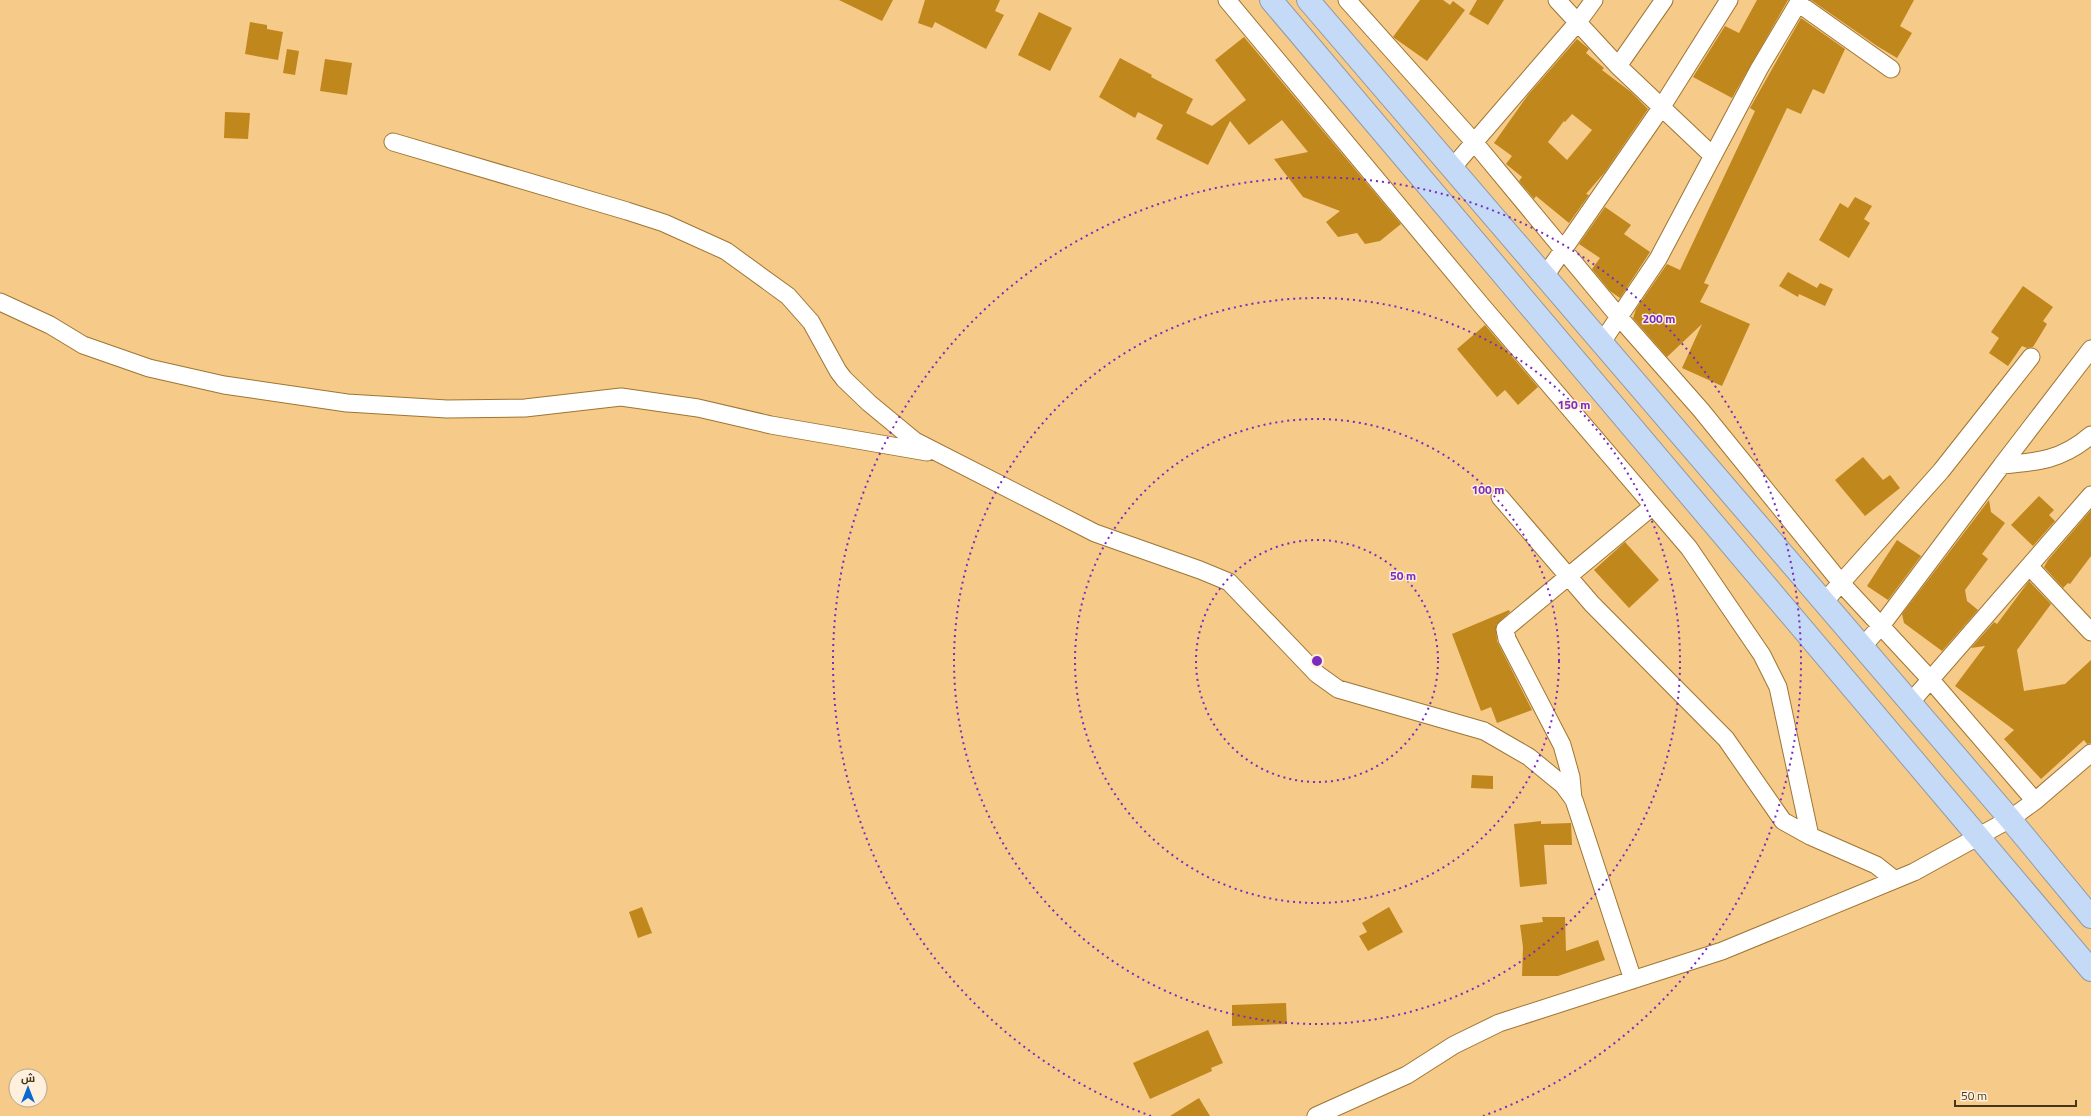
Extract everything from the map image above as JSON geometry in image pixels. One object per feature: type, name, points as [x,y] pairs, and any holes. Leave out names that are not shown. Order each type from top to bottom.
[{"type":"highway","points":[[1271,0],[2091,970]]},
{"type":"highway","points":[[1308,0],[2010,819],[2091,917]]},
{"type":"street","points":[[1227,0],[1482,306],[1689,548],[1762,655],[1778,687],[1810,836]]},
{"type":"street","points":[[1347,0],[1474,142],[1619,317],[1701,410],[1842,584],[1930,679],[2035,801]]},
{"type":"street","points":[[1557,0],[1618,66],[1713,156]]},
{"type":"street","points":[[1452,168],[1578,22],[1594,0]]},
{"type":"street","points":[[1618,66],[1664,0]]},
{"type":"street","points":[[1545,276],[1661,108],[1729,0]]},
{"type":"street","points":[[1602,342],[1658,259],[1759,69],[1799,1],[1891,69]]},
{"type":"street","points":[[393,142],[628,211],[664,223],[726,251],[788,296],[799,307],[811,322],[838,371],[869,403],[905,434],[937,453],[1095,533],[1229,582],[1317,674],[1338,689],[1484,731],[1529,757],[1563,785],[1574,800]]},
{"type":"street","points":[[0,302],[50,325],[83,345],[149,368],[224,385],[347,403],[447,409],[525,408],[621,397],[698,408],[771,426],[937,453]]},
{"type":"street","points":[[1862,647],[1881,626],[2091,349]]},
{"type":"street","points":[[1824,602],[1842,584],[1941,471],[2031,357]]},
{"type":"street","points":[[2002,465],[2037,462],[2058,457],[2079,445],[2091,435]]},
{"type":"street","points":[[1910,703],[2030,567],[2091,495]]},
{"type":"street","points":[[1500,497],[1592,604],[1726,739],[1783,821],[1810,836],[1876,865],[1895,880]]},
{"type":"street","points":[[1634,980],[1574,800],[1571,777],[1562,745],[1505,634],[1507,626],[1569,577],[1653,506]]},
{"type":"street","points":[[2030,567],[2091,632]]},
{"type":"street","points":[[1316,1116],[1407,1075],[1454,1045],[1499,1022],[1730,948],[1914,872],[2010,819],[2035,801],[2091,753]]},
{"type":"building","points":[[839,0],[893,0],[882,21]]},
{"type":"building","points":[[925,0],[1000,0],[995,11],[1004,15],[986,49],[935,22],[932,28],[918,23]]},
{"type":"building","points":[[1420,0],[1443,0],[1450,5],[1453,1],[1465,10],[1427,61],[1393,37]]},
{"type":"building","points":[[1477,0],[1504,0],[1488,25],[1469,14]]},
{"type":"building","points":[[1757,0],[1788,0],[1732,98],[1693,77],[1725,26],[1739,33]]},
{"type":"building","points":[[1811,0],[1914,0],[1900,26],[1912,33],[1897,58],[1877,46]]},
{"type":"building","points":[[1039,12],[1072,28],[1050,71],[1018,55]]},
{"type":"building","points":[[1801,18],[1845,49],[1824,94],[1813,89],[1801,114],[1787,108],[1704,283],[1709,285],[1700,302],[1750,324],[1722,386],[1682,368],[1702,324],[1667,357],[1633,318],[1636,309],[1667,264],[1680,270],[1755,111],[1750,108]]},
{"type":"building","points":[[250,22],[267,25],[267,29],[283,32],[278,60],[245,54]]},
{"type":"building","points":[[1244,37],[1401,224],[1380,241],[1365,244],[1357,233],[1338,237],[1326,222],[1340,211],[1303,197],[1274,159],[1308,152],[1282,120],[1249,145],[1230,121],[1208,165],[1156,139],[1163,125],[1138,112],[1135,118],[1099,97],[1120,58],[1152,75],[1151,77],[1193,99],[1186,113],[1212,126],[1246,100],[1215,60]]},
{"type":"building","points":[[1577,39],[1589,49],[1586,53],[1604,68],[1602,70],[1631,92],[1648,109],[1605,172],[1586,194],[1589,195],[1569,223],[1536,196],[1534,199],[1519,181],[1522,177],[1506,164],[1512,156],[1494,143],[1528,95]],"holes":[[[1572,114],[1592,130],[1567,160],[1548,142],[1564,121],[1565,122]]]},
{"type":"building","points":[[287,49],[299,51],[295,75],[283,73]]},
{"type":"building","points":[[325,59],[352,63],[347,95],[320,91]]},
{"type":"building","points":[[225,112],[250,113],[248,139],[224,138]]},
{"type":"building","points":[[1855,197],[1872,206],[1864,219],[1870,223],[1849,258],[1819,240],[1840,203],[1848,208]]},
{"type":"building","points":[[1605,207],[1631,225],[1624,234],[1650,252],[1620,298],[1610,291],[1592,269],[1600,258],[1579,244]]},
{"type":"building","points":[[1788,272],[1817,288],[1820,283],[1833,289],[1825,306],[1799,294],[1798,297],[1779,286]]},
{"type":"building","points":[[2023,286],[2053,307],[2043,321],[2047,324],[2033,347],[2027,348],[2022,346],[2008,366],[1989,353],[1999,338],[1991,332]]},
{"type":"building","points":[[1485,325],[1538,387],[1518,405],[1505,390],[1497,397],[1457,349]]},
{"type":"building","points":[[1863,457],[1883,480],[1890,475],[1900,488],[1865,516],[1835,480]]},
{"type":"building","points":[[2039,496],[2054,510],[2049,515],[2055,521],[2033,546],[2011,525]]},
{"type":"building","points":[[1989,500],[1991,512],[2005,523],[1982,554],[1988,559],[1965,590],[1967,601],[1978,610],[1942,651],[1904,623],[1902,614]]},
{"type":"building","points":[[2091,510],[2091,556],[2070,584],[2068,583],[2063,588],[2044,567],[2048,560]]},
{"type":"building","points":[[1897,540],[1921,556],[1888,600],[1867,586]]},
{"type":"building","points":[[1625,542],[1659,580],[1629,608],[1594,570]]},
{"type":"building","points":[[2029,581],[2051,604],[2017,650],[2024,691],[2065,684],[2091,660],[2091,743],[2087,744],[2084,740],[2041,779],[2004,739],[2014,730],[1955,686],[1985,646],[1971,648],[1994,622],[1997,624]]},
{"type":"building","points":[[1509,610],[1510,612],[1496,625],[1497,641],[1532,710],[1497,723],[1491,707],[1481,711],[1452,634]]},
{"type":"building","points":[[1472,775],[1493,776],[1493,789],[1471,788]]},
{"type":"building","points":[[1541,821],[1541,824],[1571,823],[1572,845],[1544,845],[1547,884],[1520,887],[1514,824]]},
{"type":"building","points":[[642,907],[652,933],[638,938],[629,912]]},
{"type":"building","points":[[1389,907],[1403,932],[1368,951],[1359,936],[1367,932],[1362,923]]},
{"type":"building","points":[[1542,917],[1565,917],[1566,951],[1598,940],[1605,960],[1558,976],[1522,976],[1523,947],[1520,925],[1543,922]]},
{"type":"building","points":[[1286,1003],[1287,1024],[1232,1026],[1232,1005]]},
{"type":"building","points":[[1208,1030],[1223,1063],[1211,1068],[1212,1071],[1150,1099],[1133,1063]]},
{"type":"building","points":[[1199,1098],[1210,1116],[1170,1116]]}]
